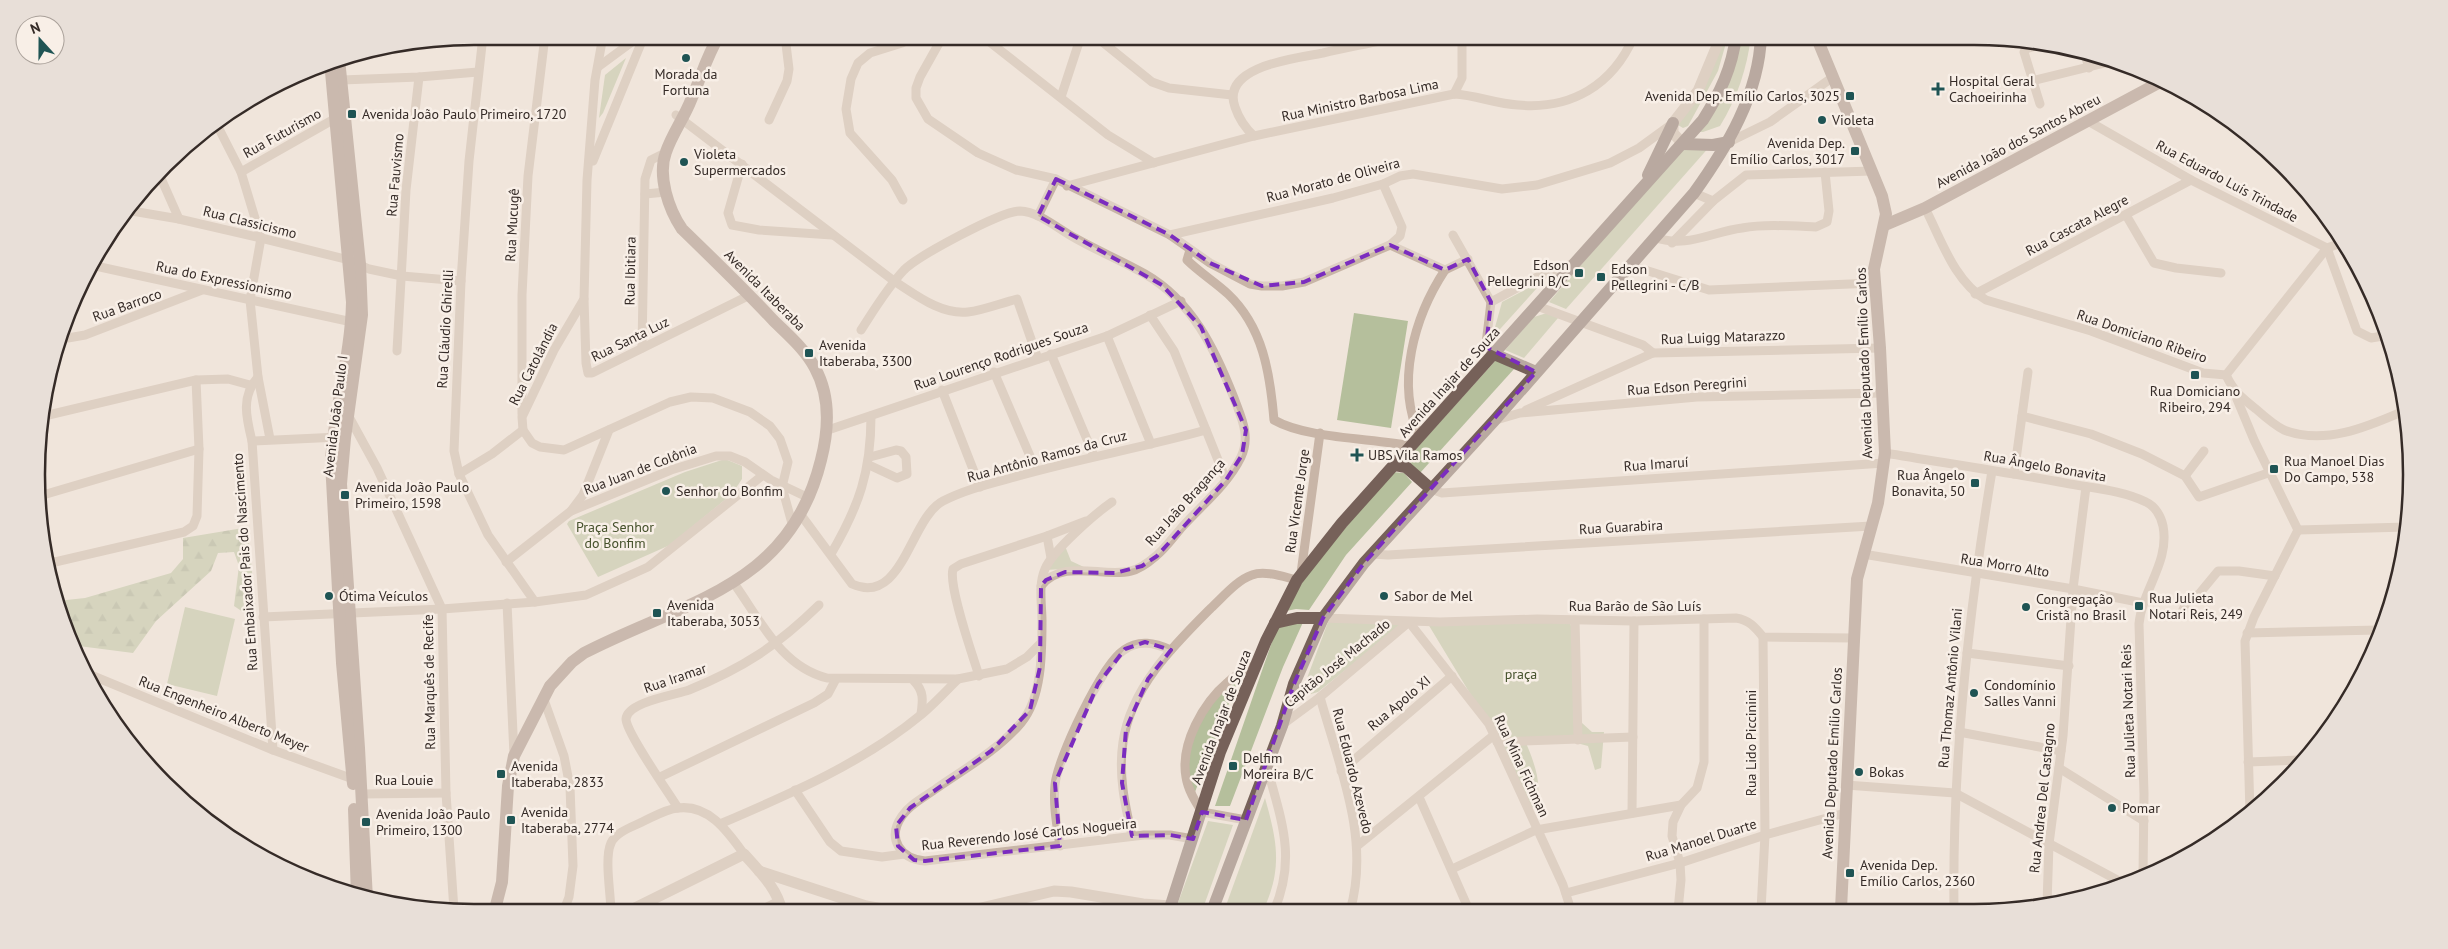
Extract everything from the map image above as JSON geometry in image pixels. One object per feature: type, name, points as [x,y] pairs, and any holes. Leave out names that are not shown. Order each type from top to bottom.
[{"type":"main road","name":"Avenida Itaberaba","points":[[496,904],[502,882],[508,786],[514,756],[542,697],[558,676],[584,653],[689,607],[761,564],[801,515],[810,498],[818,474],[828,430],[826,402],[815,368],[804,351],[682,229],[675,218],[666,192],[663,167],[665,153],[714,45]]},
{"type":"main road","name":"Avenida Inajar de Souza","points":[[1170,904],[1202,812],[1220,752],[1274,622],[1299,576],[1342,523],[1703,120],[1719,95],[1730,69],[1734,45]]},
{"type":"main road","points":[[1215,904],[1282,726],[1294,684],[1323,618],[1352,577],[1372,554],[1494,420],[1694,193],[1729,142],[1748,97],[1760,45]]},
{"type":"main road","points":[[1758,57],[1765,45]]},
{"type":"main road","name":"Avenida Deputado Emílio Carlos","points":[[1820,45],[1885,205],[1885,225],[1876,251],[1874,283],[1883,393],[1884,458],[1882,487],[1857,580],[1841,904]]},
{"type":"main road","name":"Avenida João Paulo I","points":[[339,437],[352,322],[355,262],[340,67]]},
{"type":"main road","name":"Avenida João Paulo I","points":[[331,70],[362,315],[348,415],[331,462],[362,794],[362,889]]},
{"type":"main road","name":"Avenida João dos Santos Abreu","points":[[1885,225],[1925,208],[2154,85]]},
{"type":"main road","points":[[1646,184],[1658,153],[1673,123]]},
{"type":"main road","points":[[1683,144],[1713,145],[1729,142]]},
{"type":"main road","points":[[352,322],[357,336],[356,363]]},
{"type":"main road","points":[[1494,354],[1536,372]]},
{"type":"main road","points":[[1399,461],[1431,489]]},
{"type":"main road","name":"Avenida João Paulo I","points":[[345,615],[353,779],[361,889]]},
{"type":"main road","points":[[1274,622],[1291,619],[1323,618]]},
{"type":"street","name":"Rua Cláudio Ghirelli","points":[[482,45],[461,281],[454,457],[459,474],[488,535],[535,602]]},
{"type":"street","name":"Rua Mucugê","points":[[522,417],[522,295],[528,176],[544,45]]},
{"type":"street","name":"Rua Catolândia","points":[[523,430],[522,417],[554,350],[584,299],[586,180],[602,45]]},
{"type":"street","points":[[598,67],[629,45]]},
{"type":"street","points":[[586,180],[598,144],[638,45]]},
{"type":"street","points":[[769,120],[787,81],[787,45]]},
{"type":"street","points":[[896,45],[870,53],[858,63],[851,79],[846,109],[850,134],[892,180],[903,200]]},
{"type":"street","points":[[938,45],[920,77],[916,98],[921,110],[928,119],[978,153],[1016,170],[1056,180],[1170,235],[1210,263],[1250,284],[1282,286],[1304,282],[1390,245],[1400,236],[1402,227],[1383,184]]},
{"type":"street","points":[[994,45],[1108,135],[1154,163]]},
{"type":"street","points":[[1062,97],[1078,45]]},
{"type":"street","points":[[1106,45],[1152,82],[1169,88],[1232,95]]},
{"type":"street","points":[[1254,136],[1245,128],[1232,95],[1235,87],[1243,78],[1257,68],[1361,45]]},
{"type":"street","points":[[1454,94],[1462,78],[1462,45]]},
{"type":"street","name":"Rua Ministro Barbosa Lima","points":[[1067,186],[1254,136],[1454,94],[1467,94],[1518,105],[1557,103],[1576,97],[1606,79],[1619,65],[1629,45]]},
{"type":"street","name":"Rua Morato de Oliveira","points":[[1170,235],[1324,201],[1383,184],[1400,176],[1413,174],[1492,188],[1516,188],[1537,185],[1610,163],[1640,148],[1673,123],[1698,90],[1717,45]]},
{"type":"street","points":[[2027,49],[2024,52],[2040,104]]},
{"type":"street","points":[[2087,61],[2089,68]]},
{"type":"street","points":[[2032,80],[2101,65]]},
{"type":"street","points":[[342,80],[419,77],[478,72]]},
{"type":"street","name":"Rua Fauvismo","points":[[397,351],[406,190],[419,77]]},
{"type":"street","points":[[1729,142],[1770,122],[1833,77]]},
{"type":"street","points":[[680,117],[894,282],[934,304],[959,313],[970,312],[1017,299],[1038,358]]},
{"type":"street","name":"Rua Futurismo","points":[[241,172],[336,118]]},
{"type":"street","name":"Rua Eduardo Luís Trindade","points":[[2088,121],[2191,180],[2326,248]]},
{"type":"street","points":[[1673,123],[1674,133],[1683,144]]},
{"type":"street","points":[[219,129],[241,172],[261,238],[250,300],[258,377],[270,439]]},
{"type":"street","points":[[1640,148],[1654,146],[1658,153]]},
{"type":"street","name":"Rua Ibitiara","points":[[642,348],[645,178],[651,160],[665,153]]},
{"type":"street","points":[[742,164],[728,213],[732,225],[759,230],[832,235]]},
{"type":"street","points":[[1672,243],[1714,201],[1746,175],[1872,171]]},
{"type":"street","points":[[1654,238],[1672,243],[1686,242],[1743,227],[1816,227],[1823,225],[1827,222],[1829,211],[1824,172]]},
{"type":"street","points":[[162,180],[179,219]]},
{"type":"street","points":[[861,330],[906,267],[989,220],[1010,212],[1020,211],[1038,216],[1056,180]]},
{"type":"street","name":"Rua Cascata Alegre","points":[[1975,294],[2191,180]]},
{"type":"street","points":[[645,194],[666,192]]},
{"type":"street","points":[[1694,193],[1714,201]]},
{"type":"street","name":"Rua Domiciano Ribeiro","points":[[1925,208],[1961,277],[1975,294],[1999,305],[2091,331],[2203,373],[2226,376]]},
{"type":"street","name":"Rua Classicismo","points":[[135,212],[179,219],[261,238],[355,262],[369,269],[402,276],[461,281]]},
{"type":"street","points":[[2126,215],[2154,263],[2176,268],[2221,273]]},
{"type":"street","name":"Rua João Bragança","points":[[1038,216],[1074,238],[1146,274],[1181,301],[1201,327],[1218,361],[1246,430],[1242,455],[1226,480],[1157,556],[1132,571],[1115,573],[1065,572],[1046,580],[1041,586]]},
{"type":"street","points":[[1453,235],[1491,302],[1486,344],[1494,354]]},
{"type":"street","points":[[1390,245],[1445,270]]},
{"type":"street","points":[[2298,530],[2241,412],[2226,376],[2326,248],[2336,245]]},
{"type":"street","points":[[2326,248],[2357,331],[2371,338],[2380,336]]},
{"type":"street","points":[[1190,250],[1186,260],[1227,293],[1254,326],[1261,343],[1274,420],[1282,425],[1320,433],[1388,441],[1416,442],[1409,397],[1413,343],[1425,305],[1445,270],[1468,259]]},
{"type":"street","points":[[1491,302],[1550,270],[1575,263]]},
{"type":"street","points":[[1629,265],[1709,290],[1874,283]]},
{"type":"street","name":"Rua do Expressionismo","points":[[99,267],[352,322]]},
{"type":"street","name":"Rua Barroco","points":[[67,338],[84,335],[203,290]]},
{"type":"street","name":"Rua Santa Luz","points":[[584,299],[586,363],[588,373],[596,373],[642,348],[750,295]]},
{"type":"street","name":"Rua Lourenço Rodrigues Souza","points":[[828,430],[994,372],[1107,336],[1181,301]]},
{"type":"street","points":[[1537,306],[1579,322],[1591,324],[1643,345],[1653,353]]},
{"type":"street","points":[[1150,315],[1174,351],[1226,480]]},
{"type":"street","points":[[1107,336],[1151,444]]},
{"type":"street","name":"Rua Luigg Matarazzo","points":[[1520,413],[1653,353],[1880,348]]},
{"type":"street","points":[[1051,354],[1094,456]]},
{"type":"street","points":[[994,372],[1036,470]]},
{"type":"street","points":[[2014,474],[2028,372]]},
{"type":"street","points":[[49,415],[196,380],[228,378],[250,386],[258,377]]},
{"type":"street","points":[[54,561],[184,532],[190,528],[198,516],[196,380]]},
{"type":"street","name":"Rua Embaixador Pais do Nascimento","points":[[250,386],[247,396],[246,417],[252,440],[273,750]]},
{"type":"street","points":[[942,390],[980,488]]},
{"type":"street","points":[[2234,392],[2284,430],[2303,434],[2320,436],[2366,427],[2398,413]]},
{"type":"street","name":"Rua Edson Peregrini","points":[[1494,420],[1520,413],[1697,397],[1883,393]]},
{"type":"street","points":[[459,474],[492,454],[523,430],[532,443],[540,447],[564,450],[657,407],[691,397],[712,398],[732,403],[762,419],[780,439],[788,462],[782,487],[793,527]]},
{"type":"street","name":"Rua Marquês de Recife","points":[[348,415],[377,468],[442,609],[446,793],[454,903]]},
{"type":"street","points":[[831,554],[849,523],[870,461],[871,416]]},
{"type":"street","points":[[2022,416],[2076,429],[2113,442],[2185,476],[2198,496],[2271,472]]},
{"type":"street","points":[[571,511],[583,495],[609,430]]},
{"type":"street","name":"Rua Antônio Ramos da Cruz","points":[[801,515],[852,584],[860,588],[879,585],[895,574],[922,524],[936,505],[951,497],[1036,470],[1206,430]]},
{"type":"street","name":"Rua Vicente Jorge","points":[[1299,576],[1320,433]]},
{"type":"street","points":[[252,440],[339,437]]},
{"type":"street","points":[[1388,441],[1399,461]]},
{"type":"street","points":[[46,494],[198,449]]},
{"type":"street","points":[[2185,476],[2204,451]]},
{"type":"street","name":"Rua Juan de Colônia","points":[[506,562],[571,511],[671,470],[716,456],[730,456],[745,462],[782,487]]},
{"type":"street","name":"Rua Ângelo Bonavita","points":[[1884,458],[2014,474],[2135,497],[2154,506],[2162,524],[2163,550]]},
{"type":"street","name":"Rua Imaruí","points":[[1431,489],[1442,493],[1884,458]]},
{"type":"street","name":"Rua Thomaz Antônio Vilani","points":[[1954,904],[1955,793],[1959,732],[1975,574],[1992,471]]},
{"type":"street","points":[[263,617],[345,615],[442,609],[535,602],[586,594],[648,567],[763,475]]},
{"type":"street","points":[[782,487],[810,498]]},
{"type":"street","name":"Rua Andrea Del Castagno","points":[[2047,897],[2049,844],[2070,666],[2073,589],[2086,487]]},
{"type":"street","name":"Rua Reverendo José Carlos Nogueira","points":[[1112,502],[1088,520],[1051,558],[1046,567],[1041,586],[1042,643],[1038,675],[1030,710],[1011,733],[991,751],[910,808],[896,826],[895,837],[898,846],[904,854],[914,860],[939,861],[1132,836],[1170,835],[1193,839]]},
{"type":"street","points":[[979,676],[952,577],[953,569],[960,564],[1047,536],[1088,520]]},
{"type":"street","name":"Rua Guarabira","points":[[1372,554],[1871,526]]},
{"type":"street","points":[[2298,530],[2399,527]]},
{"type":"street","points":[[2250,803],[2247,633],[2298,530]]},
{"type":"street","points":[[1047,536],[1051,558]]},
{"type":"street","name":"Rua Julieta Notari Reis","points":[[2143,869],[2144,821],[2139,624],[2143,603],[2158,568],[2163,550]]},
{"type":"street","name":"Rua Morro Alto","points":[[1863,554],[2073,589],[2143,603]]},
{"type":"street","points":[[2181,614],[2186,603],[2199,594],[2218,570],[2275,576]]},
{"type":"street","points":[[1132,836],[1122,783],[1123,742],[1140,695],[1148,679],[1171,650],[1224,596],[1243,580],[1253,574],[1262,573],[1299,576]]},
{"type":"street","points":[[733,582],[776,644],[807,671],[836,679],[958,680],[996,673],[1018,664],[1042,643]]},
{"type":"street","points":[[507,603],[514,756]]},
{"type":"street","name":"Rua Iramar","points":[[678,808],[634,738],[626,717],[630,710],[639,704],[688,690],[758,657],[776,644],[819,605]]},
{"type":"street","name":"Rua Barão de São Luís","points":[[1323,618],[1409,622],[1745,620],[1754,626],[1763,637]]},
{"type":"street","points":[[1679,904],[1681,880],[1680,863],[1672,829],[1681,805],[1697,788],[1703,772],[1704,619]]},
{"type":"street","points":[[1575,620],[1578,740]]},
{"type":"street","points":[[1632,813],[1634,621]]},
{"type":"street","name":"Rua Mina Fichman","points":[[1409,622],[1482,714],[1496,738],[1569,904]]},
{"type":"street","name":"Capitão José Machado","points":[[1282,726],[1320,697],[1409,622]]},
{"type":"street","points":[[2247,633],[2373,630]]},
{"type":"street","points":[[1763,637],[1853,638]]},
{"type":"street","name":"Rua Lido Piccinini","points":[[1761,904],[1765,835],[1763,637]]},
{"type":"street","points":[[1060,846],[1054,802],[1055,783],[1080,718],[1107,668],[1125,649],[1145,642],[1155,643],[1171,650]]},
{"type":"street","points":[[1968,652],[2070,666]]},
{"type":"street","points":[[1246,820],[1202,812],[1194,800],[1186,777],[1186,752],[1192,733],[1203,713],[1227,682],[1258,664]]},
{"type":"street","name":"Rua Apolo XI","points":[[1341,771],[1452,676]]},
{"type":"street","name":"Rua Engenheiro Alberto Meyer","points":[[96,677],[273,750],[353,779]]},
{"type":"street","points":[[660,777],[814,703],[828,694],[836,679]]},
{"type":"street","points":[[720,824],[796,790],[849,763],[921,714],[958,680]]},
{"type":"street","points":[[914,681],[921,688],[921,714]]},
{"type":"street","points":[[542,697],[564,756],[570,787],[573,866],[566,904]]},
{"type":"street","name":"Rua Eduardo Azevedo","points":[[1320,697],[1341,771],[1357,846],[1357,876],[1351,904]]},
{"type":"street","points":[[1959,732],[2061,751]]},
{"type":"street","points":[[1357,846],[1496,738],[1578,740],[1632,737]]},
{"type":"street","points":[[2248,762],[2294,760]]},
{"type":"street","points":[[1267,767],[1281,819],[1286,848],[1285,879],[1276,904]]},
{"type":"street","points":[[2059,768],[2144,821]]},
{"type":"street","points":[[1846,785],[1955,793],[2116,879]]},
{"type":"street","points":[[796,790],[830,842],[841,851],[882,858],[904,854]]},
{"type":"street","name":"Rua Louie","points":[[362,794],[446,793]]},
{"type":"street","points":[[1419,798],[1467,904]]},
{"type":"street","points":[[1452,869],[1536,830],[1681,805]]},
{"type":"street","points":[[611,904],[608,853],[611,843],[628,830],[678,808],[696,809],[720,824],[759,871],[779,904]]},
{"type":"street","name":"Rua Manoel Duarte","points":[[1566,893],[1680,863],[1834,814],[1845,813]]},
{"type":"street","points":[[643,904],[744,854]]},
{"type":"street","points":[[759,871],[852,904]]},
{"type":"street","points":[[1004,904],[1054,891],[1119,900],[1130,904]]},
{"type":"street","points":[[1113,904],[1119,900]]},
{"type":"highlighted area","points":[[1056,179],[1170,235],[1210,263],[1262,286],[1304,282],[1390,245],[1445,270],[1468,259],[1491,302],[1486,347],[1536,372],[1364,563],[1323,618],[1294,684],[1246,820],[1202,812],[1193,839],[1170,835],[1132,836],[1122,783],[1126,729],[1148,679],[1171,650],[1145,642],[1125,649],[1098,684],[1055,783],[1060,846],[925,861],[914,860],[898,846],[896,826],[910,808],[991,751],[1030,710],[1040,667],[1041,586],[1046,580],[1065,572],[1115,573],[1142,566],[1157,556],[1226,480],[1242,455],[1246,430],[1201,327],[1162,285],[1038,216]]},
{"type":"green space","points":[[1716,45],[1725,45],[1718,71],[1688,126],[1683,128],[1678,125]]},
{"type":"green space","points":[[1736,45],[1750,45],[1740,83],[1720,126],[1703,132],[1697,132]]},
{"type":"green space","points":[[626,58],[603,113],[599,118],[605,75]]},
{"type":"green space","points":[[1711,145],[1566,309],[1549,302],[1683,147]]},
{"type":"green space","points":[[1545,279],[1492,338],[1502,302]]},
{"type":"green space","points":[[1354,313],[1408,321],[1391,428],[1337,420]]},
{"type":"green space","points":[[1547,313],[1558,318],[1524,358],[1505,350],[1534,317]]},
{"type":"green space","points":[[1496,360],[1514,369],[1420,473],[1405,461]]},
{"type":"green space","name":"Praça Senhor do Bonfim","points":[[725,459],[742,466],[742,479],[732,494],[670,545],[598,577],[567,524],[569,521],[685,472]]},
{"type":"green space","points":[[1392,472],[1404,473],[1412,482],[1346,555],[1309,610],[1296,609],[1286,611],[1307,574]]},
{"type":"green space","points":[[243,528],[248,532],[256,612],[246,614],[234,606],[239,566],[234,552],[218,553],[211,571],[156,621],[133,653],[81,646],[64,600],[85,598],[171,573],[183,559],[183,538]]},
{"type":"green space","points":[[1065,546],[1071,561],[1086,568],[1044,570]]},
{"type":"green space","points":[[185,607],[235,619],[217,696],[167,684]]},
{"type":"green space","points":[[1331,614],[1409,619],[1318,692],[1300,697]]},
{"type":"green space","name":"praça","points":[[1570,618],[1582,723],[1592,732],[1604,732],[1601,768],[1595,770],[1588,746],[1573,742],[1526,743],[1535,768],[1538,787],[1538,795],[1530,810],[1500,743],[1428,624]]},
{"type":"green space","points":[[1304,620],[1283,667],[1230,806],[1215,806],[1279,625]]},
{"type":"green space","points":[[1239,677],[1195,792],[1187,779],[1188,748],[1206,709]]},
{"type":"green space","points":[[1265,798],[1273,828],[1276,854],[1276,868],[1269,896],[1266,904],[1227,904]]},
{"type":"green space","points":[[1208,821],[1233,825],[1205,904],[1178,904]]},
{"type":"place","name":"Morada da Fortuna","points":[[686,58]]},
{"type":"place","name":"Hospital Geral Cachoeirinha","points":[[1938,89]]},
{"type":"place","name":"Avenida Dep. Emílio Carlos, 3025","points":[[1850,96]]},
{"type":"place","name":"Avenida João Paulo Primeiro, 1720","points":[[352,114]]},
{"type":"place","name":"Violeta","points":[[1822,120]]},
{"type":"place","name":"Avenida Dep. Emílio Carlos, 3017","points":[[1855,151]]},
{"type":"place","name":"Violeta Supermercados","points":[[684,162]]},
{"type":"place","name":"Edson Pellegrini B/C","points":[[1579,273]]},
{"type":"place","name":"Edson Pellegrini - C/B","points":[[1601,277]]},
{"type":"place","name":"Avenida Itaberaba, 3300","points":[[809,353]]},
{"type":"place","name":"Rua Domiciano Ribeiro, 294","points":[[2195,375]]},
{"type":"place","name":"UBS Vila Ramos","points":[[1357,455]]},
{"type":"place","name":"Rua Manoel Dias Do Campo, 538","points":[[2274,469]]},
{"type":"place","name":"Rua Ângelo Bonavita, 50","points":[[1975,483]]},
{"type":"place","name":"Senhor do Bonfim","points":[[666,491]]},
{"type":"place","name":"Avenida João Paulo Primeiro, 1598","points":[[345,495]]},
{"type":"place","name":"Ótima Veículos","points":[[329,596]]},
{"type":"place","name":"Sabor de Mel","points":[[1384,596]]},
{"type":"place","name":"Rua Julieta Notari Reis, 249","points":[[2139,606]]},
{"type":"place","name":"Congregação Cristã no Brasil","points":[[2026,607]]},
{"type":"place","name":"Avenida Itaberaba, 3053","points":[[657,613]]},
{"type":"place","name":"Condomínio Salles Vanni","points":[[1974,693]]},
{"type":"place","name":"Delfim Moreira B/C","points":[[1233,766]]},
{"type":"place","name":"Bokas","points":[[1859,772]]},
{"type":"place","name":"Avenida Itaberaba, 2833","points":[[501,774]]},
{"type":"place","name":"Pomar","points":[[2112,808]]},
{"type":"place","name":"Avenida Itaberaba, 2774","points":[[511,820]]},
{"type":"place","name":"Avenida João Paulo Primeiro, 1300","points":[[366,822]]},
{"type":"place","name":"Avenida Dep. Emílio Carlos, 2360","points":[[1850,873]]}]
